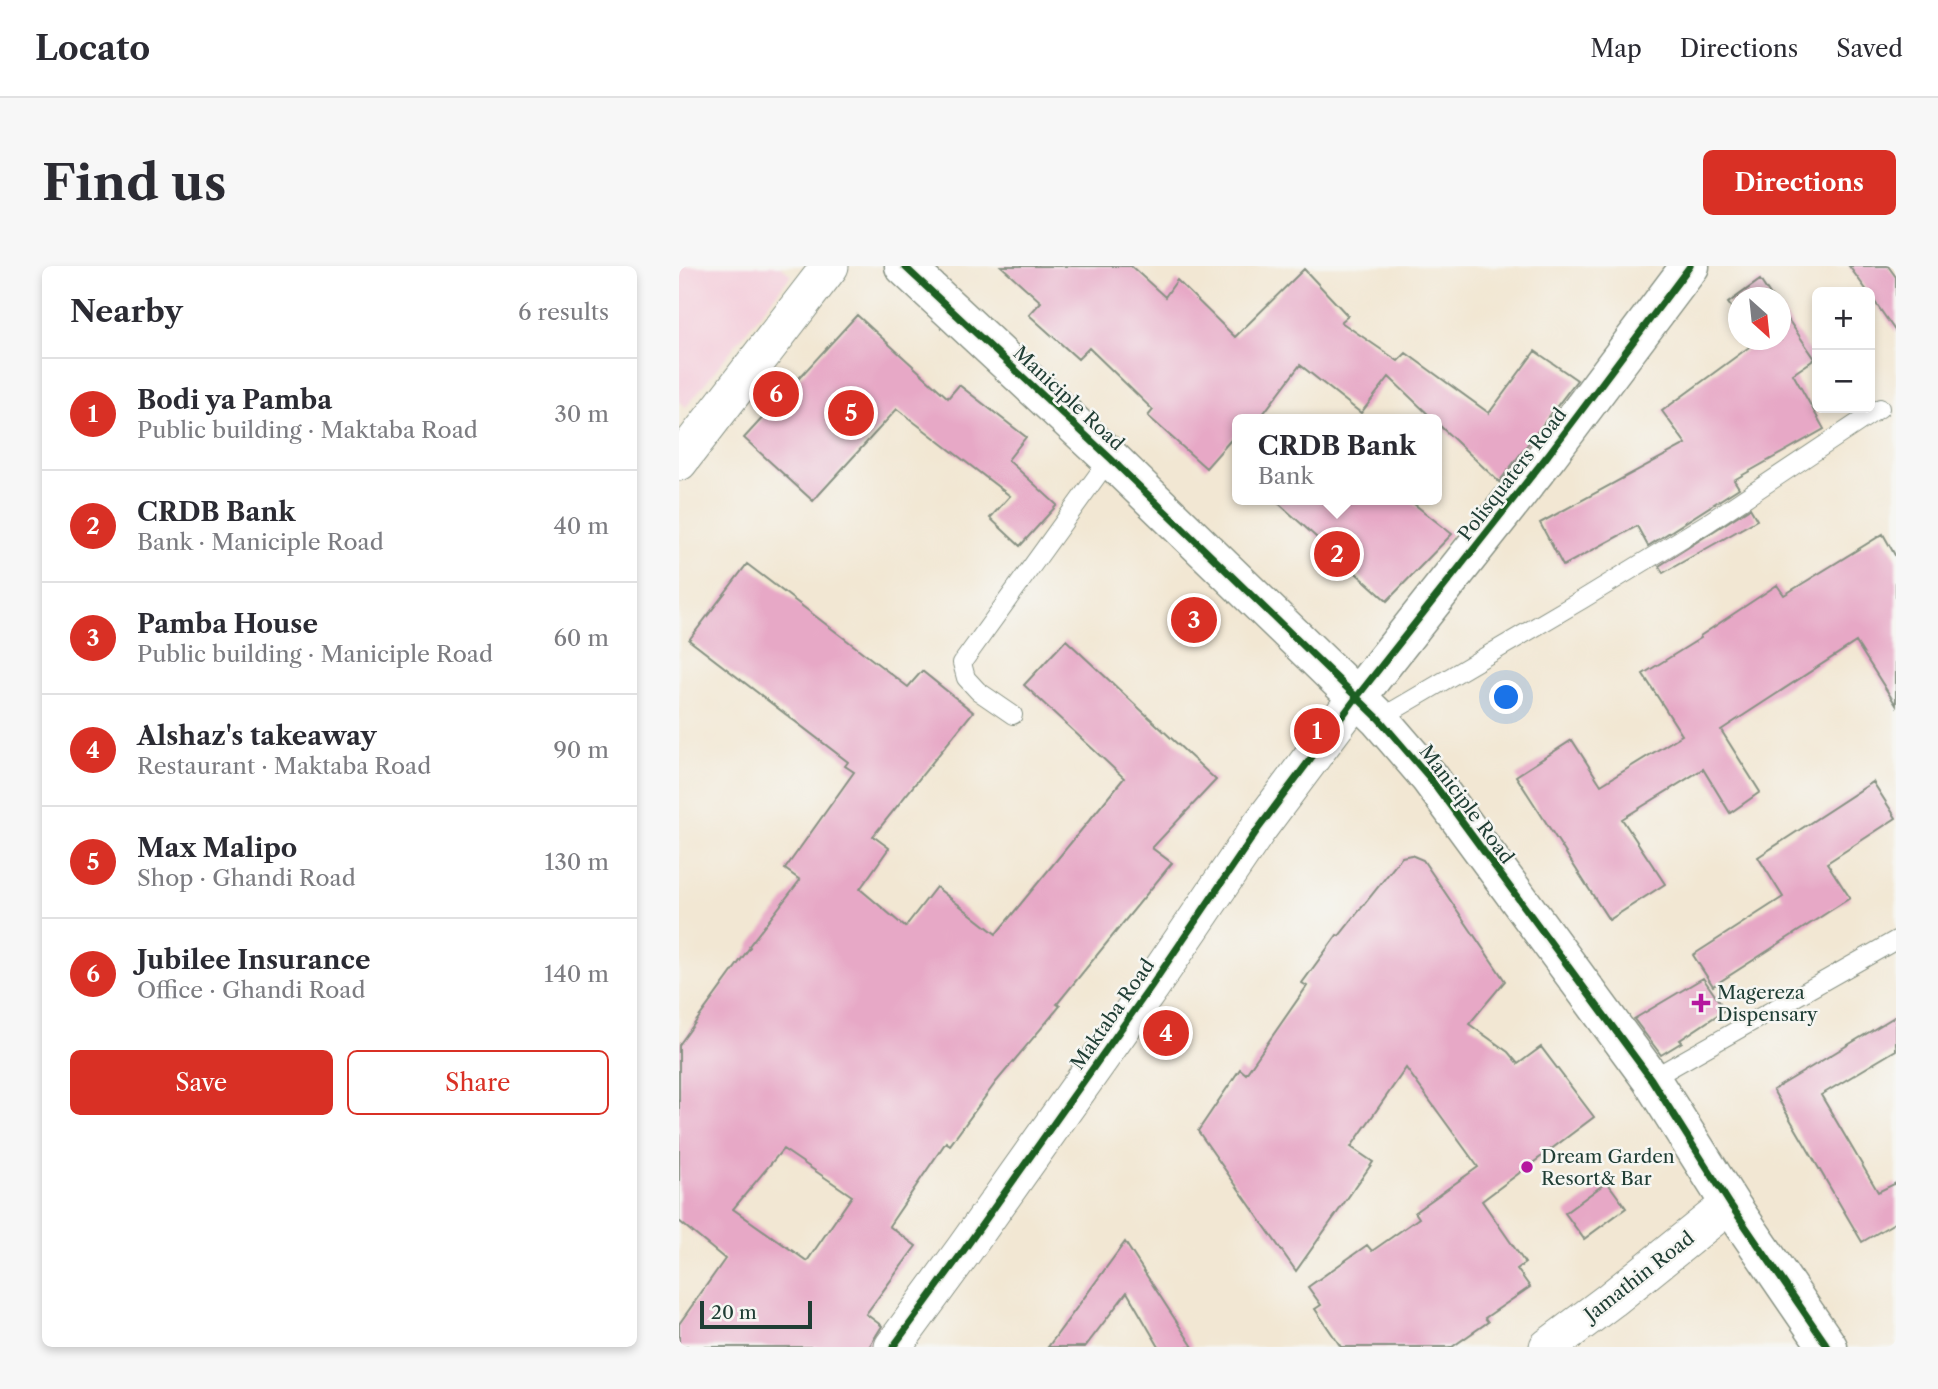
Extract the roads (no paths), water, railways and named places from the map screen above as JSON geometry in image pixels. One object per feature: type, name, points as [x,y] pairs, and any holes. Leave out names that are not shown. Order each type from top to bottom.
[{"type":"street","points":[[679,462],[830,266]]},
{"type":"street","name":"Maniciple Road","points":[[904,266],[1110,458],[1368,708],[1429,777],[1651,1079],[1730,1204],[1828,1347]]},
{"type":"street","name":"Polisquaters Road","points":[[1368,708],[1548,455],[1690,266]]},
{"type":"street","name":"Maktaba Road","points":[[893,1347],[1152,985],[1258,829],[1368,708]]},
{"type":"street","name":"Jamathin Road","points":[[1548,1347],[1730,1204]]},
{"type":"lane","points":[[1368,708],[1583,599],[1709,522],[1880,408]]},
{"type":"lane","points":[[1013,715],[978,691],[966,678],[962,663],[1110,458]]},
{"type":"lane","points":[[1651,1079],[1896,940]]},
{"type":"place","name":"Jubilee Insurance","points":[[776,394]]},
{"type":"place","name":"Max Malipo","points":[[851,413]]},
{"type":"place","name":"CRDB Bank","points":[[1337,554]]},
{"type":"place","name":"Pamba House","points":[[1194,620]]},
{"type":"place","name":"Bodi ya Pamba","points":[[1317,731]]},
{"type":"place","name":"Magereza Dispensary","points":[[1701,1003]]},
{"type":"place","name":"Alshaz's takeaway","points":[[1166,1033]]},
{"type":"place","name":"Dream Garden Resort& Bar","points":[[1527,1167]]}]
